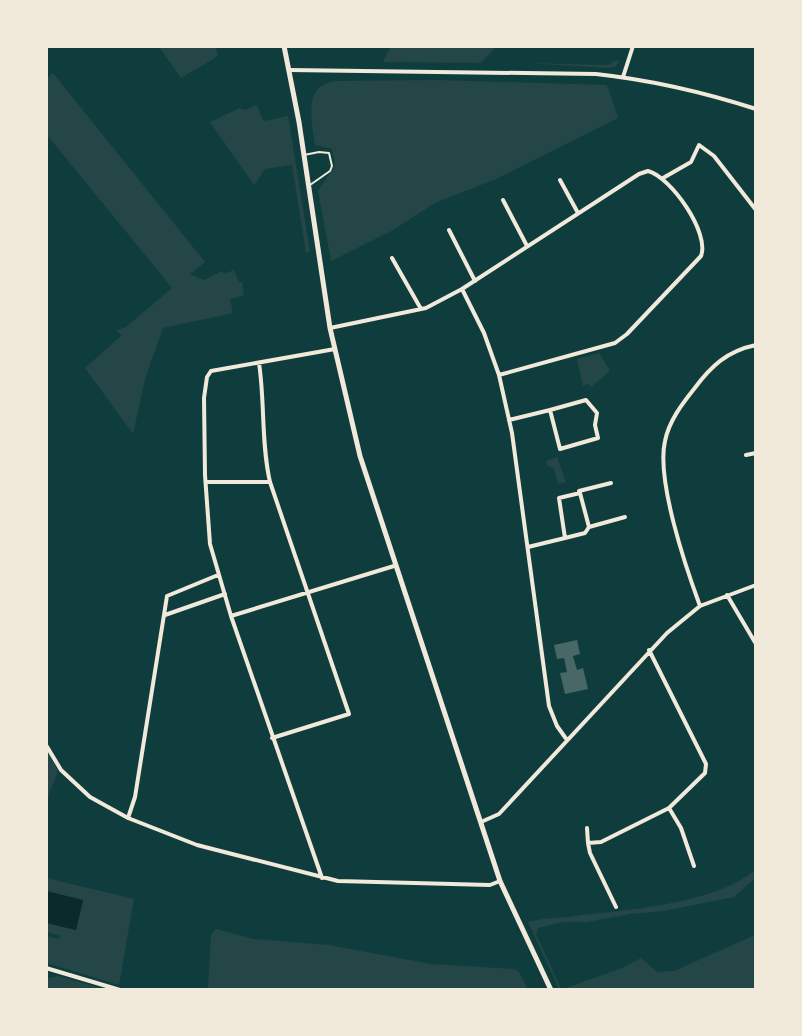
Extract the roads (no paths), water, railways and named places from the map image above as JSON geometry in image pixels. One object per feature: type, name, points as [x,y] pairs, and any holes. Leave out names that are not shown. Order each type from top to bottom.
[{"type":"main road","points":[[284,46],[304,155],[330,328],[360,456],[394,566],[500,881],[551,990]]},
{"type":"street","points":[[623,77],[633,46]]},
{"type":"street","points":[[289,70],[564,72],[623,77],[716,96],[756,108]]},
{"type":"street","points":[[663,178],[691,162],[699,145],[714,156],[756,210]]},
{"type":"street","points":[[330,328],[421,309],[475,281],[639,174],[648,171],[663,178],[697,225],[704,248],[701,256],[627,334],[615,343],[499,375]]},
{"type":"street","points":[[560,180],[578,213]]},
{"type":"street","points":[[503,200],[527,246]]},
{"type":"street","points":[[449,230],[475,281]]},
{"type":"street","points":[[392,258],[421,309]]},
{"type":"street","points":[[462,289],[484,333],[499,375],[509,420],[549,706],[556,726],[567,740]]},
{"type":"street","points":[[700,606],[677,532],[667,479],[665,442],[678,411],[709,369],[739,349],[756,345]]},
{"type":"street","points":[[322,878],[231,616],[210,544],[204,398],[207,377],[211,371],[335,349]]},
{"type":"street","points":[[259,363],[264,398],[264,457],[270,482],[349,714],[272,738]]},
{"type":"street","points":[[509,420],[586,400],[597,413],[595,425],[598,438],[560,449],[550,410]]},
{"type":"street","points":[[746,455],[756,453]]},
{"type":"street","points":[[206,482],[270,482]]},
{"type":"street","points":[[528,547],[585,533],[588,527],[579,491],[611,483]]},
{"type":"street","points":[[566,538],[559,498],[580,494]]},
{"type":"street","points":[[588,527],[626,517]]},
{"type":"street","points":[[231,616],[394,566]]},
{"type":"street","points":[[128,818],[135,797],[167,596],[218,574]]},
{"type":"street","points":[[480,822],[499,814],[649,650],[700,606],[756,585]]},
{"type":"street","points":[[165,615],[225,594]]},
{"type":"street","points":[[727,595],[756,644]]},
{"type":"street","points":[[588,843],[601,842],[669,808],[705,773],[706,764],[649,650]]},
{"type":"street","points":[[46,745],[61,770],[76,786],[107,808],[197,845],[338,881],[490,885],[500,881]]},
{"type":"street","points":[[669,808],[681,828],[694,866]]},
{"type":"street","points":[[587,828],[590,853],[616,907]]},
{"type":"street","points":[[46,968],[120,990]]},
{"type":"lane","points":[[304,155],[323,152],[329,153],[332,159],[330,171],[308,186]]}]
